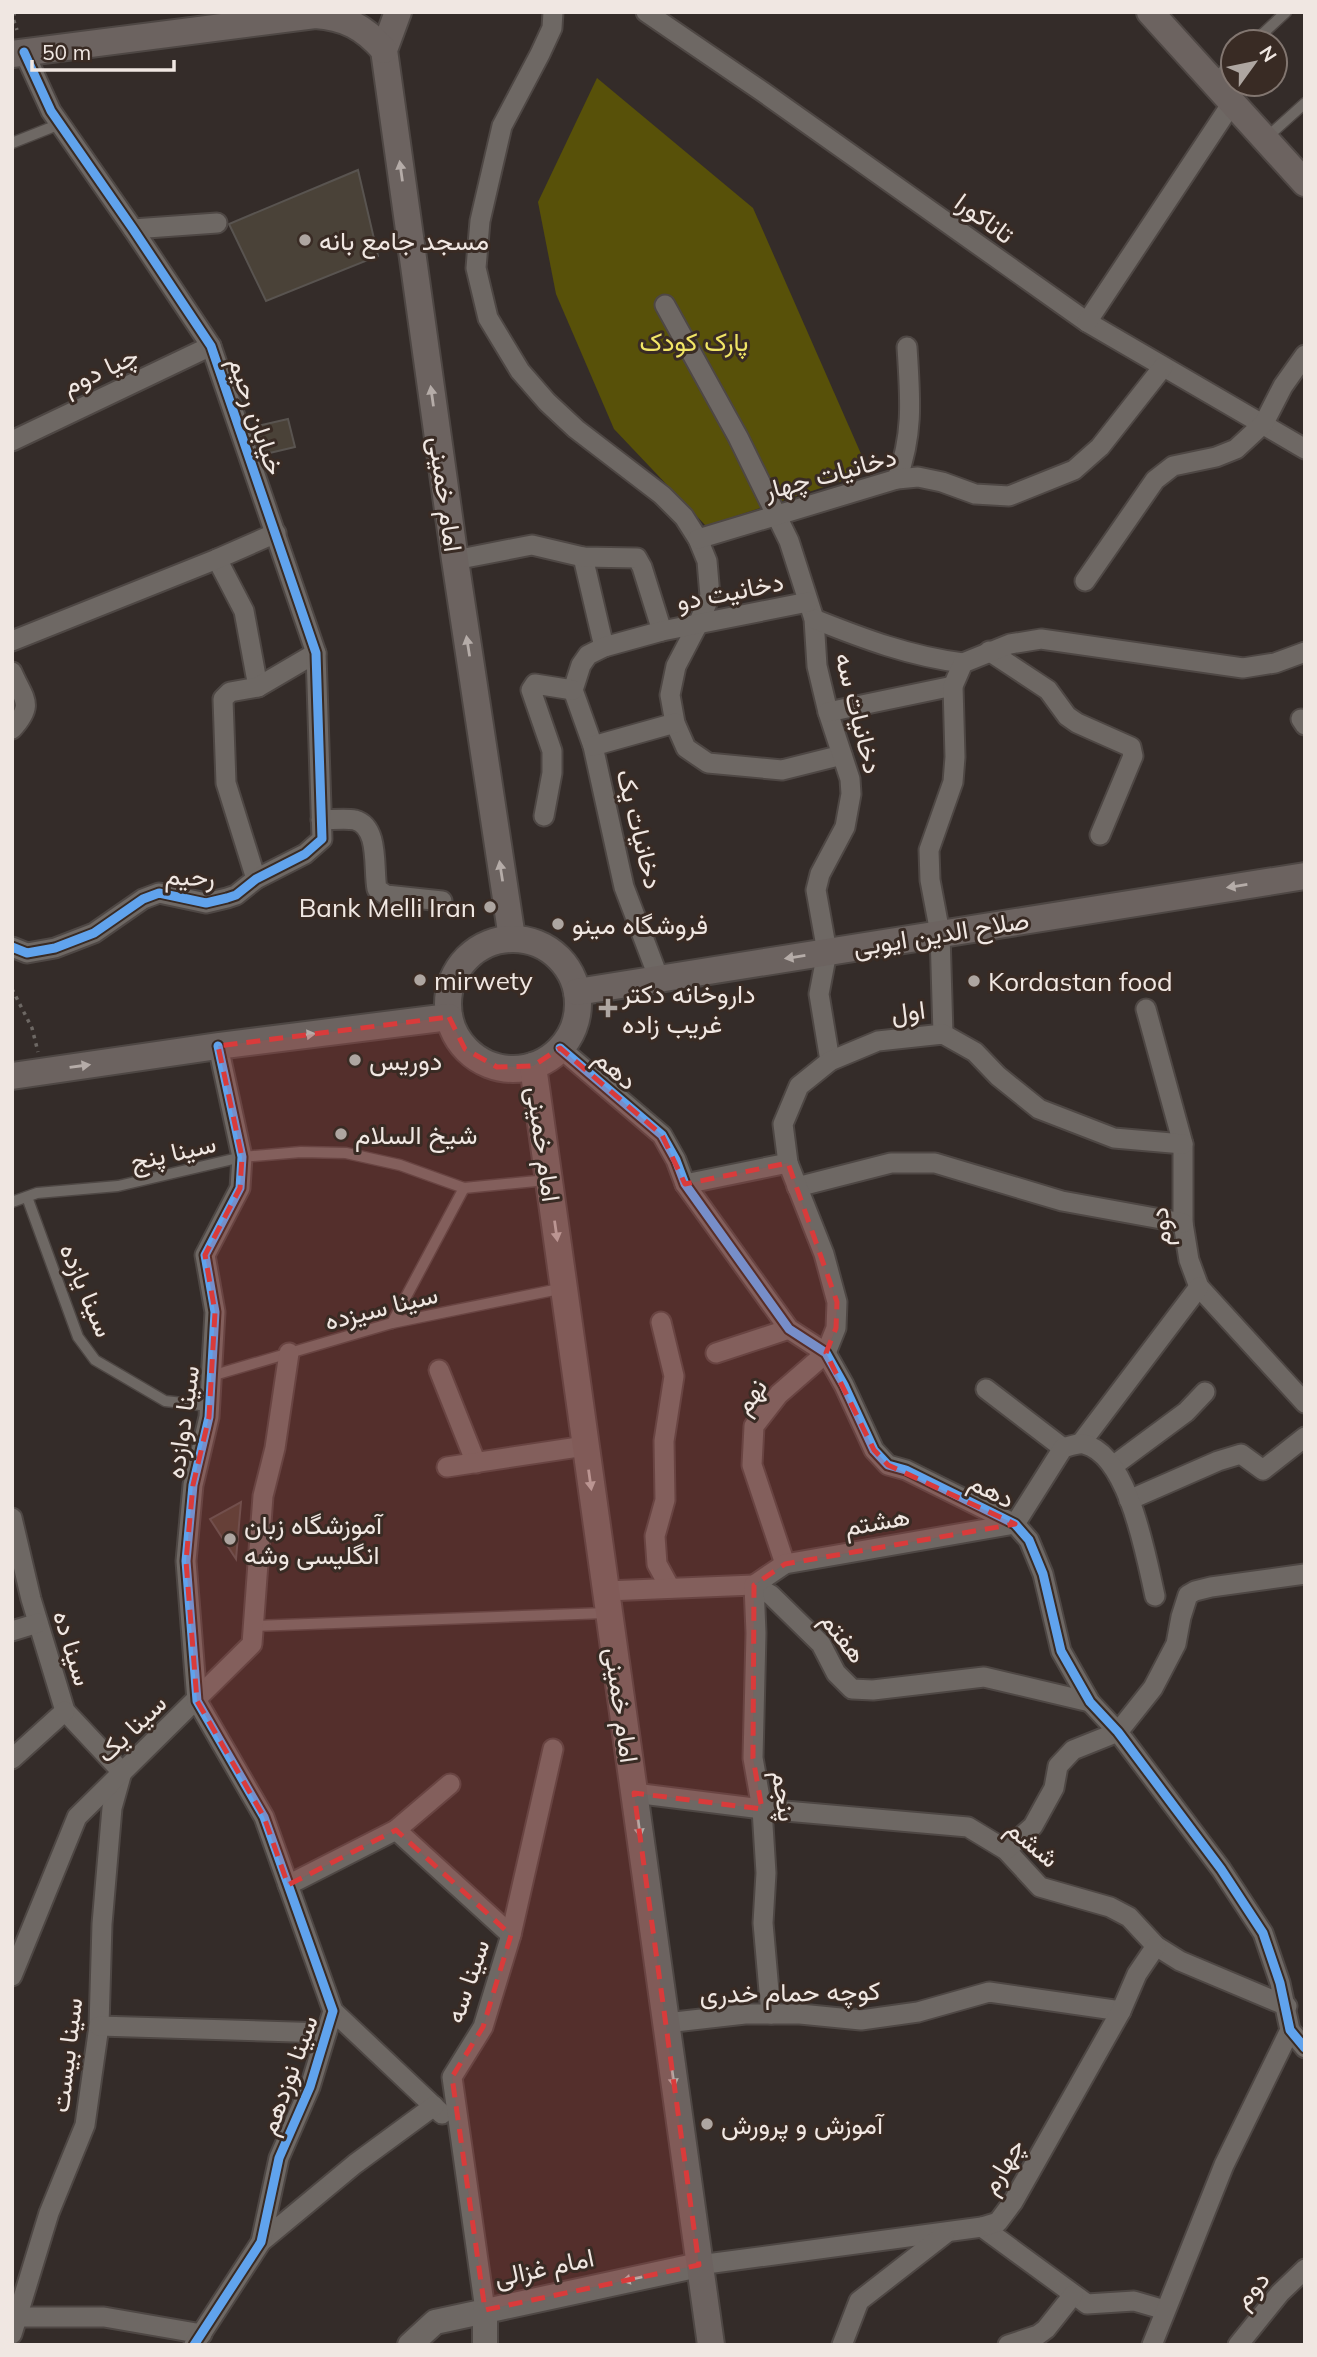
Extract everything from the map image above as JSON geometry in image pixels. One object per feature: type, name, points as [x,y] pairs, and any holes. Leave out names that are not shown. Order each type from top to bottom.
[{"type":"main road","points":[[18,53],[306,14],[335,17],[354,23],[371,35],[384,50],[398,12]]},
{"type":"main road","points":[[1153,13],[1305,183]]},
{"type":"main road","name":"امام خمینی","points":[[384,50],[455,560],[512,938]]},
{"type":"main road","name":"صلاح الدین ایوبی","points":[[577,992],[1305,876]]},
{"type":"main road","points":[[512,938],[534,942],[554,953],[565,964],[577,992],[575,1022],[569,1036],[561,1048],[548,1059],[533,1066],[515,1069],[497,1067],[480,1060],[465,1049],[455,1034],[449,1017],[450,988],[461,962],[493,941],[512,938]]},
{"type":"main road","points":[[12,1076],[218,1046],[449,1017]]},
{"type":"main road","name":"امام خمینی","points":[[533,1066],[711,2345]]},
{"type":"street","points":[[553,12],[552,28],[548,37],[502,126],[480,222],[476,268],[488,318],[520,371],[547,402],[576,429],[662,495],[684,516],[698,538],[707,561],[710,596],[676,666],[670,695],[675,723],[686,748],[708,763],[782,770],[842,755]]},
{"type":"street","name":"تاناکورا","points":[[646,12],[1087,322],[1305,449]]},
{"type":"street","name":"خیابان رحیم","points":[[18,53],[51,111],[134,229],[211,346],[316,653],[321,830]]},
{"type":"street","points":[[1087,322],[1232,103]]},
{"type":"street","points":[[134,229],[217,223]]},
{"type":"street","name":"دخانیات سه","points":[[665,305],[738,437],[789,541],[811,610],[817,666],[828,712],[850,779],[852,794],[848,816],[835,848],[820,874],[816,890],[827,952],[819,994],[830,1061]]},
{"type":"street","name":"چیا دوم","points":[[13,437],[211,346]]},
{"type":"street","points":[[897,479],[906,453],[911,410],[907,347]]},
{"type":"street","points":[[1085,581],[1155,480],[1173,466],[1216,457],[1236,449],[1264,423],[1283,387],[1305,355]]},
{"type":"street","name":"دخانیات چهار","points":[[698,538],[897,479],[918,477],[975,494],[1009,496],[1073,470],[1100,447],[1163,367]]},
{"type":"street","points":[[12,641],[276,533]]},
{"type":"street","points":[[455,560],[532,545],[583,556],[637,558],[662,631]]},
{"type":"street","points":[[544,816],[552,773],[552,751],[531,690],[535,684],[573,690],[581,664],[588,655],[604,647],[583,556]]},
{"type":"street","points":[[217,559],[244,611],[258,687]]},
{"type":"street","name":"دخانیات سه","points":[[811,610],[887,648],[962,663]]},
{"type":"street","name":"دخانیت دو","points":[[604,647],[698,624],[811,610]]},
{"type":"street","points":[[943,1034],[940,933],[930,880],[929,850],[953,782],[953,686],[962,663],[1010,643],[1041,639],[1243,668],[1275,663],[1305,652]]},
{"type":"street","points":[[989,651],[1048,690],[1067,716],[1131,747],[1133,756],[1100,835]]},
{"type":"street","points":[[256,880],[226,783],[223,699],[230,692],[258,687],[316,653]]},
{"type":"street","points":[[12,672],[27,708],[25,715],[12,729]]},
{"type":"street","points":[[828,712],[953,686]]},
{"type":"street","name":"دخانیات یک","points":[[573,690],[593,746],[624,887],[659,979]]},
{"type":"street","points":[[593,746],[675,723]]},
{"type":"street","points":[[321,830],[355,820],[366,827],[372,838],[377,890],[386,895],[442,901]]},
{"type":"street","name":"رحیم","points":[[12,947],[27,953],[55,948],[94,933],[143,899],[159,893],[206,903],[236,895],[256,880],[306,854],[321,830]]},
{"type":"street","name":"دوم","points":[[1146,1009],[1183,1144],[1183,1223],[1189,1260],[1199,1287],[1305,1404]]},
{"type":"street","name":"اول","points":[[826,1353],[836,1328],[837,1302],[824,1254],[788,1163],[783,1124],[799,1086],[830,1061],[878,1041],[943,1034],[975,1052],[998,1076],[1040,1109],[1114,1138],[1183,1144]]},
{"type":"street","name":"سینا دوازده","points":[[197,1701],[186,1560],[193,1485],[209,1406],[215,1312],[205,1255],[240,1188],[242,1157],[218,1046]]},
{"type":"street","name":"دهم","points":[[561,1048],[662,1135],[685,1184],[789,1329],[826,1353],[874,1450],[888,1465],[906,1470],[1015,1524],[1029,1540],[1043,1574],[1062,1651],[1090,1702],[1118,1732],[1222,1870],[1263,1933],[1287,2006],[1290,2030]]},
{"type":"street","points":[[685,1184],[788,1163]]},
{"type":"street","points":[[797,1187],[891,1164],[935,1163],[1062,1201],[1183,1223]]},
{"type":"street","points":[[1015,1524],[1072,1446],[1199,1287]]},
{"type":"street","points":[[661,1322],[674,1376],[664,1441],[666,1500],[655,1536],[657,1564],[670,1588]]},
{"type":"street","points":[[716,1353],[789,1329]]},
{"type":"street","name":"سینا یک","points":[[12,1976],[77,1816],[252,1644],[263,1496],[275,1448],[289,1353]]},
{"type":"street","name":"نهم","points":[[785,1564],[752,1465],[754,1426],[779,1394],[826,1353]]},
{"type":"street","points":[[439,1370],[476,1463]]},
{"type":"street","points":[[986,1389],[1072,1446],[1095,1449],[1113,1466],[1138,1525],[1155,1596]]},
{"type":"street","points":[[1113,1466],[1186,1412],[1205,1392]]},
{"type":"street","points":[[1129,1500],[1218,1461],[1241,1454],[1263,1470],[1305,1437]]},
{"type":"street","points":[[447,1467],[585,1446]]},
{"type":"street","name":"سینا ده","points":[[12,1518],[38,1623],[65,1711],[122,1772]]},
{"type":"street","name":"هشتم","points":[[754,1585],[785,1564],[1015,1524]]},
{"type":"street","points":[[1006,1850],[1033,1826],[1054,1788],[1058,1766],[1065,1758],[1073,1750],[1118,1732],[1163,1673],[1176,1644],[1188,1595],[1211,1587],[1305,1574]]},
{"type":"street","points":[[608,1602],[670,1588],[754,1585]]},
{"type":"street","name":"هفتم","points":[[754,1585],[771,1595],[821,1644],[836,1673],[852,1689],[873,1690],[984,1677],[1090,1702]]},
{"type":"street","name":"پنجم","points":[[754,1585],[756,1633],[753,1758],[762,1809],[766,1873],[763,1923],[772,2014]]},
{"type":"street","points":[[12,1631],[38,1623]]},
{"type":"street","name":"سینا نوزدهم","points":[[197,1701],[264,1816],[333,2011],[310,2087],[279,2158],[261,2242],[198,2340]]},
{"type":"street","points":[[12,1759],[65,1711]]},
{"type":"street","name":"سینا سه","points":[[485,2310],[452,2077],[483,2026],[511,1934],[553,1749]]},
{"type":"street","name":"سینا بیست","points":[[14,2323],[49,2213],[85,2125],[99,2026],[102,1924],[111,1808],[122,1772]]},
{"type":"street","points":[[288,1885],[396,1830],[450,1784]]},
{"type":"street","name":"ششم","points":[[634,1793],[762,1809],[968,1827],[1006,1850],[1040,1887],[1110,1907],[1129,1917],[1156,1945],[1180,1961],[1287,2006]]},
{"type":"street","points":[[396,1830],[511,1934]]},
{"type":"street","name":"چهارم","points":[[699,2265],[948,2232],[998,2222],[1013,2202],[1156,1945]]},
{"type":"street","name":"کوچه حمام خدری","points":[[666,2023],[745,2014],[800,2014],[861,2020],[918,2012],[989,1992],[1121,2011]]},
{"type":"street","points":[[333,2011],[460,2131]]},
{"type":"street","points":[[99,2026],[326,2034]]},
{"type":"street","points":[[1152,2345],[1224,2165],[1290,2030],[1305,2048]]},
{"type":"street","points":[[261,2242],[355,2165],[434,2106]]},
{"type":"street","points":[[982,2227],[1087,2304],[1134,2301],[1166,2310]]},
{"type":"street","points":[[842,2345],[859,2301],[948,2232]]},
{"type":"street","name":"امام غزالی","points":[[410,2345],[435,2322],[699,2265]]},
{"type":"street","name":"دوم","points":[[1238,2345],[1280,2293],[1305,2269]]},
{"type":"street","points":[[1008,2345],[1046,2329],[1073,2295]]},
{"type":"street","points":[[485,2310],[485,2345]]},
{"type":"street","points":[[14,2323],[104,2317],[198,2340]]},
{"type":"lane","points":[[1269,28],[1286,12]]},
{"type":"lane","points":[[1212,81],[1219,74]]},
{"type":"lane","points":[[1265,139],[1305,103]]},
{"type":"lane","points":[[12,143],[60,124]]},
{"type":"lane","name":"سینا پنج","points":[[12,1202],[37,1193],[118,1186],[242,1157],[301,1152],[346,1153],[400,1165],[464,1188],[549,1180]]},
{"type":"lane","points":[[392,1323],[464,1188]]},
{"type":"lane","name":"سینا یازده","points":[[27,1197],[78,1337],[96,1360],[165,1401],[209,1406]]},
{"type":"lane","name":"سینا سیزده","points":[[211,1376],[392,1323],[564,1288]]},
{"type":"lane","points":[[254,1626],[608,1602]]},
{"type":"path","points":[[12,989],[32,1028],[44,1072]]},
{"type":"highlighted area","points":[[449,1017],[465,1049],[497,1067],[533,1066],[560,1048],[662,1135],[685,1184],[788,1163],[837,1302],[836,1328],[826,1353],[874,1450],[888,1465],[1015,1524],[785,1564],[754,1585],[753,1758],[762,1809],[634,1793],[699,2265],[485,2310],[452,2077],[483,2027],[511,1935],[396,1830],[288,1885],[264,1817],[197,1701],[186,1561],[193,1485],[209,1417],[215,1312],[205,1255],[240,1188],[242,1157],[218,1046]]},
{"type":"green space","name":"پارک کودک","points":[[597,78],[753,208],[869,472],[706,526],[614,429],[556,294],[538,202]]},
{"type":"building","name":"مسجد جامع بانه","points":[[358,170],[378,256],[266,301],[229,224]]},
{"type":"building","points":[[288,419],[295,447],[261,455],[253,427]]},
{"type":"building","name":"آموزشگاه زبان انگلیسی وشه","points":[[241,1502],[236,1559],[210,1519]]},
{"type":"cycle path","points":[[12,947],[27,953],[55,948],[94,933],[143,899],[159,893],[206,903],[236,895],[256,879],[305,854],[322,839],[316,653],[211,346],[51,111],[24,52]]},
{"type":"cycle path","points":[[194,2345],[261,2242],[279,2158],[310,2087],[333,2011],[264,1817],[197,1701],[186,1561],[193,1485],[209,1417],[215,1312],[205,1255],[240,1188],[242,1157],[218,1046]]},
{"type":"cycle path","points":[[560,1048],[662,1135],[685,1184],[789,1329],[826,1353],[874,1450],[888,1465],[906,1470],[1015,1524],[1029,1540],[1043,1574],[1061,1651],[1090,1702],[1118,1732],[1221,1869],[1263,1933],[1280,1983],[1290,2030],[1305,2048]]},
{"type":"place","name":"مسجد جامع بانه","points":[[305,240]]},
{"type":"place","name":"Bank Melli Iran","points":[[490,907]]},
{"type":"place","name":"فروشگاه مینو","points":[[558,924]]},
{"type":"place","name":"mirwety","points":[[420,980]]},
{"type":"place","name":"Kordastan food","points":[[974,981]]},
{"type":"place","name":"داروخانه دکتر غریب زاده","points":[[608,1008]]},
{"type":"place","name":"دوریس","points":[[355,1060]]},
{"type":"place","name":"شیخ السلام","points":[[341,1134]]},
{"type":"place","name":"آموزشگاه زبان انگلیسی وشه","points":[[230,1539]]},
{"type":"place","name":"آموزش و پرورش","points":[[707,2124]]}]
